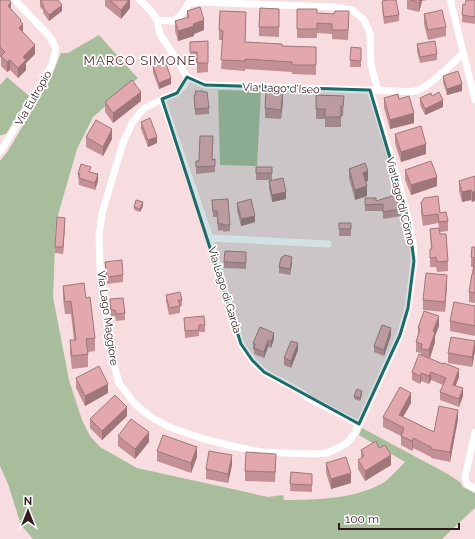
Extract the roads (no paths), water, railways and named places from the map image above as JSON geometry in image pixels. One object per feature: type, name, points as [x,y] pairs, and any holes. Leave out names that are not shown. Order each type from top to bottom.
[{"type":"street","name":"Via Eutropio","points":[[1,149],[36,95],[52,64],[56,49],[51,38],[15,0]]},
{"type":"street","points":[[140,0],[151,11],[157,20],[160,34],[187,77]]},
{"type":"street","points":[[451,0],[475,100]]},
{"type":"street","points":[[157,20],[174,21],[181,14],[186,2],[352,10],[364,20],[370,33],[371,65],[378,91]]},
{"type":"street","name":"Via Lago d'Iseo","points":[[187,77],[205,85],[415,91],[426,86],[463,53]]},
{"type":"street","name":"Via Lago Maggiore","points":[[187,77],[177,93],[162,99],[144,110],[132,123],[123,143],[102,213],[99,236],[100,268],[111,353],[119,383],[134,404],[151,417],[169,427],[201,438],[262,452],[313,454],[327,453],[344,445],[351,439],[359,424]]},
{"type":"street","name":"Via Lago di Como","points":[[359,424],[402,328],[408,308],[414,261],[413,243],[409,222],[397,177],[370,90]]},
{"type":"street","name":"Via Lago di Garda","points":[[162,99],[210,238],[241,344],[252,360],[264,372],[303,393],[308,398],[359,424]]},
{"type":"street","points":[[210,238],[328,244]]},
{"type":"street","points":[[475,432],[465,477],[467,484],[475,489]]},
{"type":"district","name":"MARCO SIMONE","points":[[140,60]]}]
